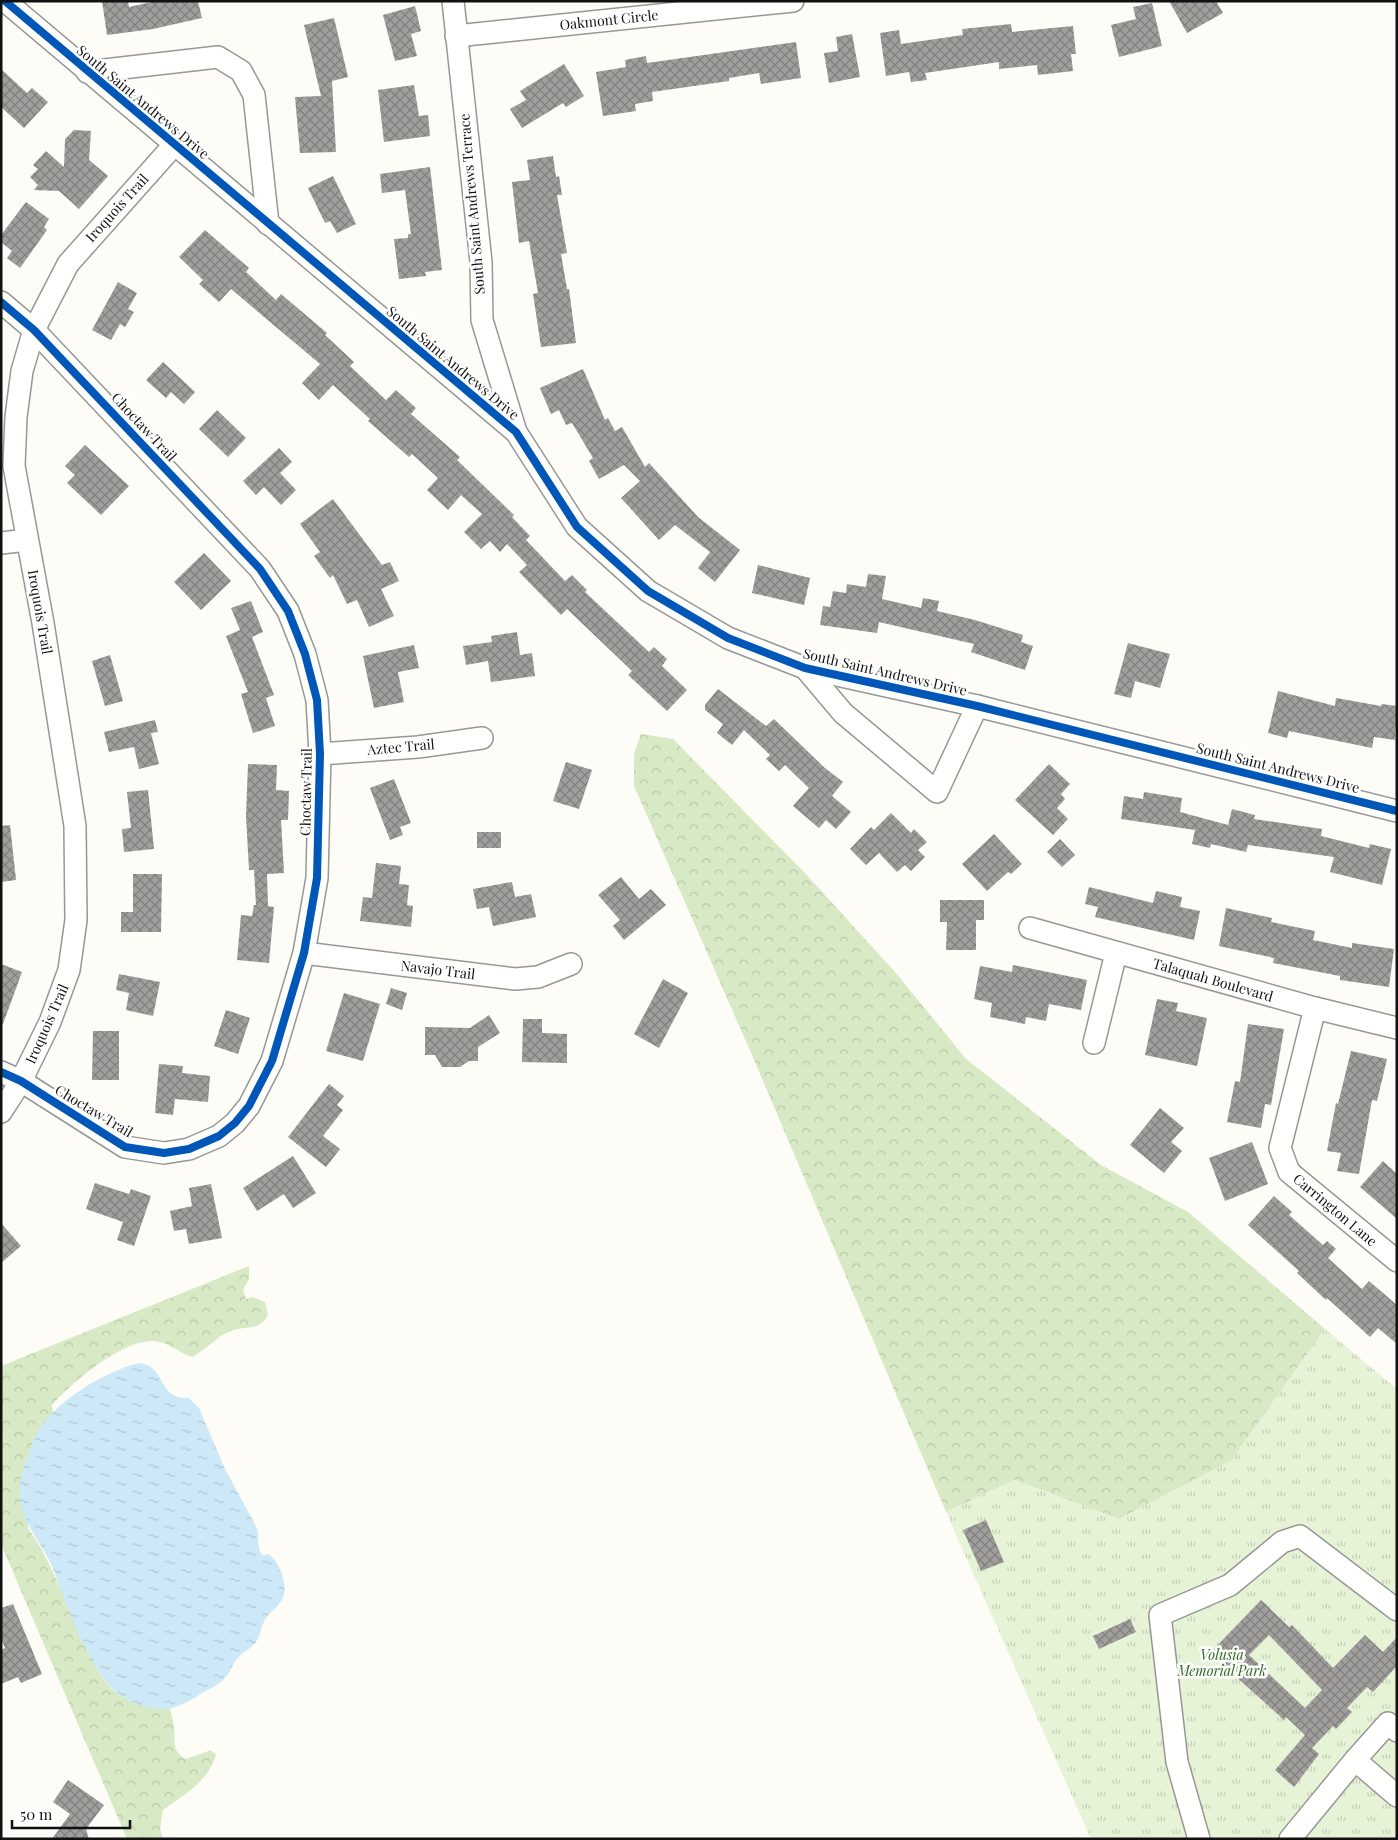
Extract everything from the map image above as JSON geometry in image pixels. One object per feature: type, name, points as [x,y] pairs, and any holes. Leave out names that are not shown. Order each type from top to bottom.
[{"type":"street","name":"South Saint Andrews Drive","points":[[5,1],[516,432],[577,527],[648,591],[728,638],[805,668],[977,706],[1397,811]]},
{"type":"street","name":"South Saint Andrews Terrace","points":[[453,1],[481,262],[482,320],[516,432]]},
{"type":"street","name":"Oakmont Circle","points":[[456,36],[793,1]]},
{"type":"street","points":[[87,72],[218,57],[241,71],[254,95],[268,224]]},
{"type":"street","name":"Iroquois Trail","points":[[1,1112],[21,1081],[50,1022],[69,970],[76,920],[75,826],[43,623],[14,466],[16,417],[22,371],[34,330],[68,264],[174,145]]},
{"type":"street","name":"Choctaw Trail","points":[[1,302],[34,330],[260,569],[288,612],[306,654],[317,700],[320,754],[317,878],[304,953],[272,1061],[249,1106],[236,1123],[211,1140],[189,1149],[164,1153],[125,1147],[21,1081],[1,1072]]},
{"type":"street","points":[[1,542],[27,540]]},
{"type":"street","points":[[805,668],[842,713],[937,792],[977,706]]},
{"type":"street","name":"Aztec Trail","points":[[320,754],[418,747],[482,738]]},
{"type":"street","name":"Talaquah Boulevard","points":[[1030,928],[1315,1008],[1397,1028]]},
{"type":"street","name":"Navajo Trail","points":[[304,953],[515,979],[538,977],[571,964]]},
{"type":"street","points":[[1094,1043],[1116,953]]},
{"type":"street","name":"Carrington Lane","points":[[1315,1008],[1280,1148],[1289,1172],[1397,1261]]},
{"type":"street","points":[[1199,1839],[1177,1762],[1160,1615],[1230,1585],[1282,1542],[1300,1536],[1397,1610]]},
{"type":"street","points":[[1290,1839],[1355,1760],[1394,1722]]},
{"type":"street","points":[[1355,1760],[1397,1796]]},
{"type":"green space","points":[[641,734],[673,739],[804,872],[896,973],[966,1059],[1101,1165],[1188,1212],[1325,1329],[1231,1461],[1119,1519],[1015,1480],[946,1512],[755,1062],[634,786],[634,754]]},
{"type":"green space","points":[[249,1266],[249,1279],[243,1290],[246,1299],[253,1297],[265,1302],[268,1315],[261,1324],[237,1329],[225,1334],[192,1357],[157,1341],[140,1343],[126,1348],[98,1364],[72,1385],[52,1405],[53,1413],[42,1426],[28,1528],[49,1564],[91,1658],[110,1687],[122,1697],[154,1707],[170,1708],[174,1725],[175,1744],[181,1756],[186,1759],[211,1750],[216,1755],[212,1765],[201,1780],[187,1793],[163,1810],[160,1828],[163,1839],[127,1839],[1,1544],[1,1366]]},
{"type":"green space","name":"Volusia Memorial Park","points":[[1325,1329],[1397,1389],[1397,1839],[1091,1839],[946,1512],[1015,1480],[1119,1519],[1231,1461]]},
{"type":"water","points":[[139,1363],[148,1365],[154,1370],[171,1393],[178,1397],[189,1398],[199,1408],[225,1469],[256,1526],[260,1552],[262,1555],[269,1554],[276,1562],[285,1590],[279,1605],[266,1618],[256,1642],[238,1658],[224,1679],[188,1702],[164,1709],[147,1707],[130,1701],[115,1691],[100,1673],[77,1631],[54,1571],[28,1524],[20,1500],[20,1486],[27,1457],[36,1435],[44,1423],[67,1400],[95,1381],[110,1373]]},
{"type":"building","points":[[102,1],[128,1],[129,7],[156,1],[198,1],[202,18],[153,29],[107,35]]},
{"type":"building","points":[[1169,1],[1216,1],[1223,13],[1187,33]]},
{"type":"building","points":[[1152,3],[1162,46],[1119,57],[1111,25],[1136,19],[1133,7]]},
{"type":"building","points":[[415,6],[421,31],[411,34],[417,56],[395,61],[383,15]]},
{"type":"building","points":[[334,18],[348,77],[332,81],[336,152],[300,153],[295,97],[321,96],[304,25]]},
{"type":"building","points":[[1011,24],[1012,32],[1073,26],[1076,54],[1071,54],[1073,71],[1038,75],[1037,65],[999,69],[999,62],[925,73],[927,80],[911,82],[909,72],[886,76],[880,33],[899,30],[901,44],[963,35],[962,29]]},
{"type":"building","points":[[852,34],[860,77],[829,83],[824,53],[838,51],[836,37]]},
{"type":"building","points":[[796,42],[801,78],[761,84],[759,73],[729,78],[729,81],[652,92],[653,101],[635,104],[636,111],[603,116],[596,72],[626,67],[625,60],[646,56],[647,63]]},
{"type":"building","points":[[564,64],[584,96],[566,107],[563,103],[522,128],[510,109],[526,100],[520,91]]},
{"type":"building","points":[[1,69],[27,93],[32,88],[48,102],[24,128],[1,107]]},
{"type":"building","points":[[414,85],[419,116],[428,115],[430,136],[384,142],[378,90]]},
{"type":"building","points":[[74,130],[91,131],[89,160],[108,176],[79,209],[59,191],[34,190],[38,185],[30,177],[38,169],[33,165],[46,151],[64,167],[65,139]]},
{"type":"building","points":[[553,156],[556,177],[559,176],[562,195],[557,195],[567,253],[561,254],[567,289],[569,289],[576,343],[541,347],[533,294],[538,293],[529,241],[519,243],[512,182],[530,180],[527,160]]},
{"type":"building","points":[[430,167],[442,270],[425,272],[426,276],[399,279],[394,239],[408,238],[408,234],[411,234],[405,190],[382,193],[380,174]]},
{"type":"building","points":[[333,176],[356,224],[337,233],[330,221],[325,223],[308,188]]},
{"type":"building","points":[[26,202],[49,219],[44,227],[47,230],[20,268],[7,258],[12,251],[1,242],[1,235]]},
{"type":"building","points":[[205,230],[249,268],[246,272],[276,300],[281,294],[327,333],[325,335],[354,362],[350,366],[386,400],[396,390],[416,408],[411,414],[460,457],[457,460],[514,515],[512,517],[530,536],[526,540],[565,581],[572,575],[587,590],[585,592],[649,652],[654,647],[667,659],[662,666],[687,690],[667,711],[628,675],[632,671],[567,609],[561,615],[519,572],[527,565],[507,544],[500,552],[490,541],[481,549],[464,532],[482,514],[461,495],[448,510],[427,490],[438,478],[412,454],[409,457],[368,421],[370,419],[333,385],[319,400],[302,383],[320,364],[231,289],[219,302],[199,284],[203,280],[179,257]]},
{"type":"building","points":[[118,282],[137,293],[128,309],[134,312],[125,327],[120,324],[111,340],[92,330]]},
{"type":"building","points":[[163,362],[195,392],[184,404],[171,392],[166,398],[146,380]]},
{"type":"building","points":[[583,369],[605,420],[608,418],[615,431],[622,427],[645,467],[649,463],[698,517],[740,550],[715,582],[698,568],[710,552],[675,525],[659,540],[621,498],[640,481],[624,465],[599,479],[589,461],[593,458],[572,423],[566,425],[559,410],[551,414],[540,388]]},
{"type":"building","points":[[217,410],[246,438],[228,457],[199,429]]},
{"type":"building","points":[[85,445],[129,486],[101,515],[67,483],[75,475],[65,466]]},
{"type":"building","points":[[279,448],[292,462],[280,473],[296,490],[281,505],[264,487],[256,495],[243,481]]},
{"type":"building","points":[[333,499],[382,565],[390,562],[399,581],[381,589],[394,616],[369,627],[357,600],[347,604],[333,575],[330,578],[314,556],[320,552],[300,524]]},
{"type":"building","points":[[204,553],[231,581],[201,610],[174,582]]},
{"type":"building","points":[[758,565],[810,578],[804,605],[752,593]]},
{"type":"building","points":[[868,574],[886,576],[882,599],[921,608],[923,598],[939,601],[937,611],[975,620],[1023,635],[1021,642],[1033,646],[1025,670],[971,652],[974,644],[879,622],[877,633],[820,625],[823,606],[830,607],[833,591],[846,593],[847,584],[866,587]]},
{"type":"building","points":[[251,601],[263,632],[252,637],[274,695],[266,698],[275,726],[253,733],[241,694],[248,692],[226,636],[240,630],[231,608]]},
{"type":"building","points":[[517,632],[520,655],[532,653],[535,676],[491,682],[488,661],[466,665],[463,646],[492,642],[491,636]]},
{"type":"building","points":[[1128,643],[1170,654],[1160,688],[1135,681],[1131,698],[1114,694]]},
{"type":"building","points":[[414,645],[419,668],[398,672],[404,702],[374,708],[363,656]]},
{"type":"building","points":[[110,655],[123,701],[105,706],[92,661]]},
{"type":"building","points":[[718,689],[766,726],[774,719],[825,768],[843,782],[832,796],[851,812],[836,829],[826,820],[819,828],[793,806],[809,788],[785,765],[779,771],[766,759],[770,755],[744,730],[732,745],[717,733],[723,724],[705,710],[705,705]]},
{"type":"building","points":[[1278,691],[1335,706],[1336,698],[1381,706],[1382,704],[1397,706],[1395,740],[1374,737],[1372,748],[1289,731],[1287,738],[1268,733]]},
{"type":"building","points":[[155,720],[158,732],[151,733],[159,764],[139,769],[134,747],[109,752],[104,732]]},
{"type":"building","points":[[566,762],[592,770],[579,809],[553,801]]},
{"type":"building","points":[[248,764],[277,765],[276,790],[289,791],[288,820],[281,820],[284,873],[267,874],[268,906],[274,907],[269,963],[237,960],[241,915],[252,916],[254,905],[256,905],[254,870],[249,870],[246,816]]},
{"type":"building","points":[[1049,764],[1070,784],[1061,794],[1065,799],[1057,808],[1068,819],[1053,835],[1015,800]]},
{"type":"building","points":[[394,779],[411,823],[400,827],[403,835],[390,840],[370,788]]},
{"type":"building","points":[[148,790],[154,849],[124,852],[122,829],[131,828],[127,792]]},
{"type":"building","points":[[1144,792],[1182,798],[1180,812],[1228,825],[1232,809],[1255,815],[1254,819],[1322,829],[1321,836],[1369,848],[1370,844],[1391,849],[1382,885],[1330,872],[1334,857],[1248,845],[1246,852],[1211,844],[1210,848],[1192,844],[1195,830],[1121,819],[1124,796],[1143,799]]},
{"type":"building","points":[[891,813],[911,833],[914,829],[927,842],[918,850],[925,857],[911,871],[905,865],[897,872],[879,853],[866,865],[850,849],[871,827],[874,830]]},
{"type":"building","points":[[10,825],[16,880],[1,882],[1,826]]},
{"type":"building","points":[[477,832],[501,832],[501,848],[477,848]]},
{"type":"building","points":[[994,834],[1022,864],[1011,874],[1008,872],[987,891],[962,864]]},
{"type":"building","points":[[1060,839],[1075,855],[1062,867],[1047,852]]},
{"type":"building","points":[[376,863],[401,866],[399,884],[409,885],[407,905],[413,906],[411,927],[360,921],[363,897],[372,898]]},
{"type":"building","points":[[133,874],[162,874],[161,932],[121,932],[121,912],[133,912]]},
{"type":"building","points":[[621,877],[639,899],[651,889],[666,905],[624,940],[613,926],[620,920],[598,895]]},
{"type":"building","points":[[512,882],[515,897],[531,894],[536,917],[493,926],[489,907],[477,909],[473,889]]},
{"type":"building","points":[[1089,887],[1153,903],[1156,891],[1182,897],[1180,907],[1200,911],[1194,940],[1095,917],[1098,907],[1085,904]]},
{"type":"building","points":[[940,900],[984,900],[984,920],[976,920],[976,950],[946,950],[947,922],[940,922]]},
{"type":"building","points":[[1226,908],[1272,918],[1271,922],[1315,931],[1313,940],[1352,948],[1352,943],[1394,949],[1389,987],[1340,980],[1340,976],[1273,963],[1274,958],[1219,946]]},
{"type":"building","points":[[1,964],[22,972],[3,1024],[1,1023]]},
{"type":"building","points":[[1013,965],[1087,980],[1081,1010],[1049,1004],[1046,1021],[1026,1017],[1025,1024],[990,1017],[992,1003],[974,999],[980,966],[1012,972]]},
{"type":"building","points":[[119,974],[160,982],[153,1016],[126,1010],[129,993],[116,990]]},
{"type":"building","points":[[663,979],[688,993],[659,1048],[634,1034]]},
{"type":"building","points":[[391,988],[407,993],[402,1010],[386,1004]]},
{"type":"building","points":[[344,993],[380,1004],[363,1061],[326,1051]]},
{"type":"building","points":[[1157,999],[1178,1003],[1176,1011],[1207,1018],[1197,1066],[1145,1055]]},
{"type":"building","points":[[226,1010],[250,1018],[238,1054],[214,1046]]},
{"type":"building","points":[[489,1015],[500,1033],[478,1047],[478,1061],[469,1061],[460,1067],[442,1067],[435,1055],[425,1055],[425,1027],[470,1028]]},
{"type":"building","points":[[523,1019],[542,1019],[542,1033],[567,1034],[567,1063],[522,1062]]},
{"type":"building","points":[[1248,1024],[1284,1029],[1271,1105],[1265,1104],[1261,1128],[1227,1122],[1235,1081],[1240,1082]]},
{"type":"building","points":[[93,1031],[119,1031],[119,1080],[92,1080]]},
{"type":"building","points":[[1351,1051],[1387,1059],[1377,1101],[1372,1100],[1359,1174],[1337,1171],[1341,1153],[1327,1151],[1336,1103],[1338,1104]]},
{"type":"building","points":[[159,1064],[183,1066],[182,1073],[210,1076],[208,1102],[175,1099],[173,1115],[155,1113]]},
{"type":"building","points":[[329,1084],[344,1096],[337,1105],[343,1110],[323,1136],[340,1149],[326,1167],[288,1137]]},
{"type":"building","points":[[1160,1108],[1184,1128],[1171,1142],[1182,1151],[1164,1173],[1130,1145]]},
{"type":"building","points":[[1252,1142],[1268,1184],[1225,1201],[1209,1158]]},
{"type":"building","points":[[293,1156],[316,1193],[293,1208],[284,1194],[257,1211],[243,1188]]},
{"type":"building","points":[[1383,1161],[1397,1174],[1397,1219],[1360,1187]]},
{"type":"building","points":[[95,1183],[129,1194],[131,1189],[151,1196],[134,1246],[117,1240],[123,1222],[86,1209]]},
{"type":"building","points":[[211,1184],[222,1238],[189,1244],[186,1229],[174,1231],[170,1211],[192,1206],[189,1188]]},
{"type":"building","points":[[1274,1196],[1292,1212],[1289,1215],[1323,1245],[1327,1241],[1336,1249],[1328,1258],[1362,1289],[1369,1281],[1397,1305],[1397,1344],[1378,1328],[1370,1337],[1327,1298],[1326,1300],[1297,1273],[1299,1271],[1248,1225]]},
{"type":"building","points":[[1,1223],[21,1246],[1,1263]]},
{"type":"building","points":[[986,1520],[1004,1562],[981,1571],[963,1530]]},
{"type":"building","points":[[1261,1600],[1289,1627],[1292,1625],[1333,1668],[1365,1635],[1383,1652],[1397,1637],[1397,1666],[1373,1692],[1367,1687],[1347,1708],[1352,1712],[1336,1729],[1333,1726],[1312,1748],[1319,1754],[1294,1787],[1275,1770],[1305,1735],[1286,1717],[1284,1720],[1210,1653]],"holes":[[[1269,1635],[1322,1690],[1305,1708],[1249,1655]]]},
{"type":"building","points":[[13,1604],[42,1674],[21,1683],[18,1677],[1,1684],[1,1650],[5,1648],[1,1638],[1,1608]]},
{"type":"building","points":[[1130,1619],[1136,1632],[1099,1649],[1093,1636]]},
{"type":"building","points":[[68,1780],[104,1805],[86,1829],[89,1839],[52,1839],[70,1814],[53,1802]]},
{"type":"cycle path","points":[[5,1],[516,432],[577,527],[648,591],[728,638],[805,668],[977,706],[1397,811]]},
{"type":"cycle path","points":[[1,302],[34,330],[260,569],[288,611],[305,654],[317,700],[320,754],[317,878],[304,953],[272,1061],[249,1106],[235,1123],[219,1136],[189,1149],[164,1153],[125,1147],[21,1081],[1,1072]]}]
